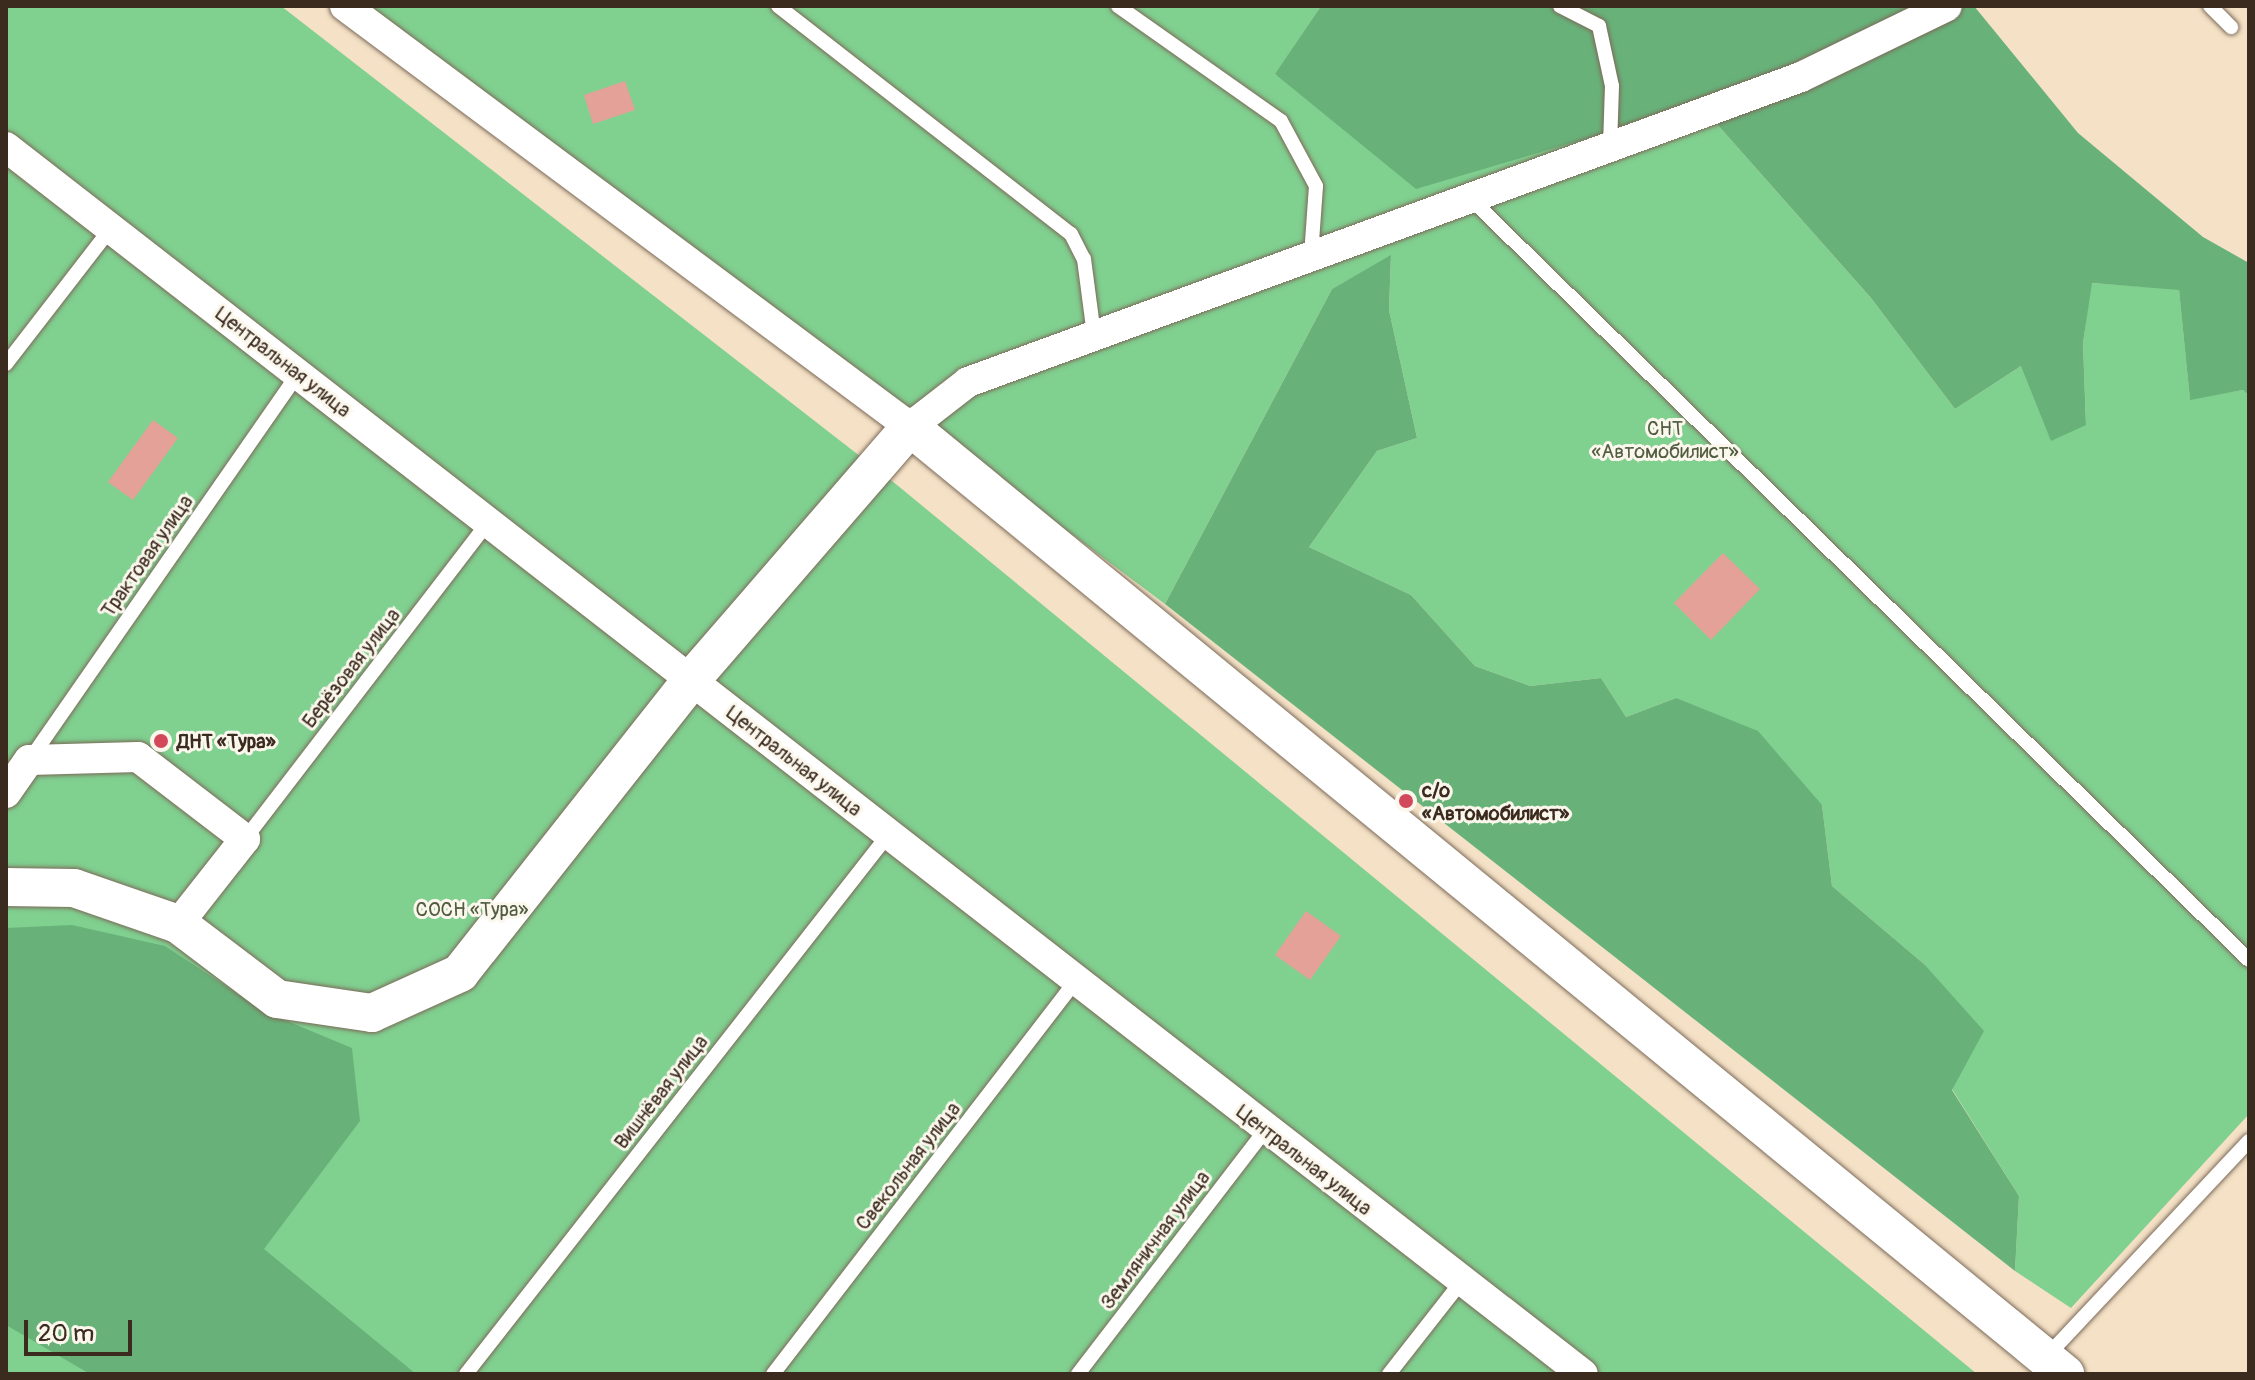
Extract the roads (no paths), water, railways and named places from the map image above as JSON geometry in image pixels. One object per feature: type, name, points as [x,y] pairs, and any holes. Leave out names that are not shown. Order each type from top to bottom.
[{"type":"street","points":[[345,6],[910,427],[2055,1366]]},
{"type":"street","points":[[6,887],[74,888],[178,924],[277,999],[372,1013],[460,973],[691,680],[910,427],[968,382],[1801,77],[1947,6]]},
{"type":"street","name":"Центральная улица","points":[[6,147],[1265,1130],[1583,1374]]},
{"type":"street","points":[[6,793],[29,760],[138,757],[245,839],[178,924]]},
{"type":"lane","points":[[778,6],[1071,234],[1084,259],[1094,335]]},
{"type":"lane","points":[[1118,6],[1281,121],[1316,186],[1311,255]]},
{"type":"lane","points":[[1560,6],[1599,26],[1612,86],[1610,145]]},
{"type":"lane","points":[[2210,6],[2231,27]]},
{"type":"lane","points":[[1471,199],[2249,960]]},
{"type":"lane","points":[[6,364],[111,228]]},
{"type":"lane","name":"Трактовая улица","points":[[29,760],[298,374]]},
{"type":"lane","name":"Берёзовая улица","points":[[245,839],[488,522]]},
{"type":"lane","name":"Вишнёвая улица","points":[[466,1374],[888,835]]},
{"type":"lane","name":"Свекольная улица","points":[[773,1374],[1075,982]]},
{"type":"lane","name":"Земляничная улица","points":[[1078,1374],[1265,1130]]},
{"type":"lane","points":[[2055,1366],[2249,1141]]},
{"type":"lane","points":[[1389,1374],[1462,1281]]},
{"type":"place","name":"ДНТ «Тура»","points":[[161,741]]},
{"type":"place","name":"с/о «Автомобилист»","points":[[1406,801]]},
{"type":"park label","name":"СНТ «Автомобилист»","points":[[1665,440]]},
{"type":"park label","name":"СОСН «Тура»","points":[[472,909]]}]
